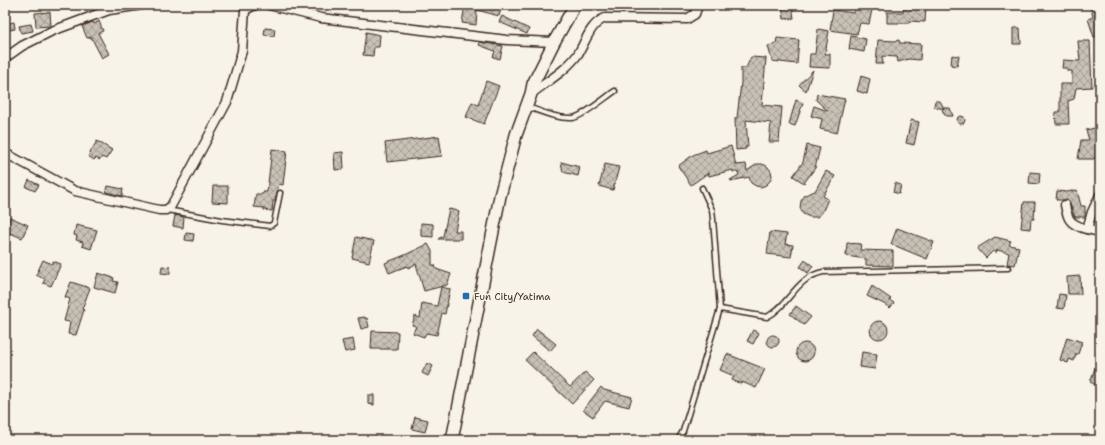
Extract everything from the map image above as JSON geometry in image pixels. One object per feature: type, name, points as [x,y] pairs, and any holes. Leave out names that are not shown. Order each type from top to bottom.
[{"type":"main road","points":[[452,440],[500,196],[516,135],[531,94],[533,84],[575,5]]},
{"type":"street","points":[[5,58],[52,31],[109,10],[142,5]]},
{"type":"street","points":[[5,153],[75,191],[159,210],[166,210],[171,206],[227,102],[242,51],[245,8],[255,5]]},
{"type":"street","points":[[269,5],[321,18],[508,40],[554,42]]},
{"type":"street","points":[[531,94],[577,55],[595,24],[601,20],[605,18],[687,19],[695,14],[698,5]]},
{"type":"street","points":[[1087,229],[1092,212],[1100,195]]},
{"type":"street","points":[[1064,205],[1071,222],[1087,229],[1100,232]]},
{"type":"lane","points":[[525,107],[553,115],[574,118],[615,91]]},
{"type":"lane","points":[[678,440],[683,431],[720,309],[712,210],[702,188]]},
{"type":"lane","points":[[166,210],[270,226],[274,223],[280,193]]},
{"type":"lane","points":[[720,309],[767,317],[782,305],[798,285],[809,277],[822,272],[1008,268]]},
{"type":"building","points":[[465,5],[499,5],[498,9],[501,9],[499,16],[477,10],[476,25],[462,23]]},
{"type":"building","points":[[782,5],[792,5],[794,18],[784,19]]},
{"type":"building","points":[[854,5],[873,5],[869,24],[860,23],[857,34],[830,30],[833,10],[854,13]]},
{"type":"building","points":[[907,5],[926,5],[925,22],[909,21],[909,23],[887,23],[887,12],[903,12],[904,8],[908,8]]},
{"type":"building","points":[[1090,5],[1100,5],[1100,35],[1094,37],[1088,19],[1093,17]]},
{"type":"building","points":[[50,12],[51,26],[36,27],[35,13]]},
{"type":"building","points":[[502,16],[529,29],[527,34],[499,22]]},
{"type":"building","points":[[99,21],[103,31],[98,33],[109,54],[102,58],[91,37],[87,38],[82,26],[93,22],[94,24]]},
{"type":"building","points":[[14,22],[15,29],[5,31],[5,24]]},
{"type":"building","points":[[31,24],[33,31],[21,33],[19,26]]},
{"type":"building","points":[[265,28],[275,29],[274,36],[264,35]]},
{"type":"building","points":[[1013,28],[1020,28],[1021,44],[1013,44]]},
{"type":"building","points":[[818,29],[829,31],[825,54],[830,54],[830,68],[809,67],[810,54],[815,54]]},
{"type":"building","points":[[366,32],[380,35],[379,47],[374,47],[373,56],[363,55]]},
{"type":"building","points":[[851,36],[866,39],[864,52],[849,49]]},
{"type":"building","points":[[777,38],[799,40],[797,64],[772,61],[768,46],[776,44]]},
{"type":"building","points":[[878,40],[899,40],[900,43],[921,44],[920,60],[909,59],[898,62],[897,57],[882,56],[883,64],[876,64]]},
{"type":"building","points":[[1078,41],[1090,41],[1092,87],[1076,88],[1074,99],[1068,101],[1069,124],[1056,124],[1055,112],[1060,112],[1060,84],[1072,84],[1072,71],[1067,71],[1067,68],[1062,68],[1063,60],[1080,61]]},
{"type":"building","points":[[480,42],[503,46],[500,59],[493,57],[495,51],[479,45]]},
{"type":"building","points":[[952,55],[959,56],[957,66],[951,65]]},
{"type":"building","points":[[751,57],[766,58],[762,105],[782,107],[779,142],[769,142],[771,123],[746,120],[748,147],[745,147],[746,149],[736,150],[735,118],[737,118],[741,68],[746,68]]},
{"type":"building","points":[[813,70],[806,91],[799,85]]},
{"type":"building","points":[[861,76],[870,79],[867,94],[857,91]]},
{"type":"building","points":[[486,81],[499,86],[484,124],[466,117],[472,102],[478,105]]},
{"type":"building","points":[[817,94],[845,99],[837,133],[820,129],[822,119],[811,116],[814,106],[828,111],[816,100]]},
{"type":"building","points":[[796,100],[803,103],[795,126],[789,124]]},
{"type":"building","points":[[935,101],[940,101],[944,108],[936,108],[934,106]]},
{"type":"building","points":[[950,108],[953,116],[946,116],[942,109]]},
{"type":"building","points":[[959,116],[963,116],[965,120],[963,124],[959,124],[957,122],[957,118]]},
{"type":"building","points":[[911,120],[919,122],[914,145],[906,143]]},
{"type":"building","points":[[1099,127],[1096,156],[1094,159],[1078,159],[1081,140],[1089,140],[1086,130]]},
{"type":"building","points":[[439,136],[442,156],[387,162],[385,143]]},
{"type":"building","points":[[97,141],[112,150],[106,159],[102,157],[100,160],[96,158],[94,160],[88,156]]},
{"type":"building","points":[[807,145],[820,148],[815,168],[804,183],[793,176],[803,162]]},
{"type":"building","points":[[731,146],[736,165],[746,164],[747,171],[757,164],[767,166],[771,171],[772,176],[766,185],[761,187],[756,186],[751,183],[749,177],[731,181],[730,180],[739,175],[738,172],[733,172],[733,170],[709,176],[708,173],[691,185],[678,166],[693,155],[706,150],[707,153]]},
{"type":"building","points":[[272,149],[287,151],[283,185],[279,184],[275,201],[273,201],[272,211],[254,207],[256,194],[263,194],[263,192],[267,192]]},
{"type":"building","points":[[343,152],[344,169],[335,170],[334,153]]},
{"type":"building","points":[[561,162],[580,167],[578,176],[563,172]]},
{"type":"building","points":[[605,164],[619,167],[613,190],[599,186]]},
{"type":"building","points":[[826,171],[835,176],[823,196],[828,199],[822,213],[817,217],[810,217],[803,214],[800,208],[801,201],[805,195],[815,191]]},
{"type":"building","points":[[1030,172],[1040,173],[1039,184],[1029,183]]},
{"type":"building","points":[[29,180],[39,185],[35,191],[26,187]]},
{"type":"building","points":[[895,183],[901,185],[899,194],[893,192]]},
{"type":"building","points":[[108,186],[123,189],[122,196],[106,192]]},
{"type":"building","points":[[213,186],[228,186],[228,203],[212,202]]},
{"type":"building","points":[[1077,190],[1081,206],[1085,206],[1085,217],[1075,217],[1067,200],[1056,200],[1057,191],[1067,192]]},
{"type":"building","points":[[1024,202],[1035,202],[1034,219],[1031,219],[1030,229],[1021,228]]},
{"type":"building","points":[[449,209],[459,211],[455,231],[461,231],[461,239],[438,239],[443,236]]},
{"type":"building","points":[[175,215],[184,217],[183,228],[173,226]]},
{"type":"building","points":[[10,217],[28,225],[22,238],[5,231]]},
{"type":"building","points":[[421,223],[433,224],[433,237],[421,236]]},
{"type":"building","points":[[76,225],[97,230],[91,249],[82,246],[83,242],[76,240],[77,236],[74,235]]},
{"type":"building","points":[[897,228],[934,242],[927,259],[891,244]]},
{"type":"building","points":[[770,232],[787,234],[785,244],[793,245],[791,257],[767,254]]},
{"type":"building","points":[[186,233],[194,234],[193,241],[185,240]]},
{"type":"building","points":[[356,237],[374,241],[369,262],[352,258]]},
{"type":"building","points":[[995,237],[1011,241],[1009,245],[1019,247],[1015,265],[1007,264],[1009,253],[997,250],[996,253],[993,251],[986,258],[977,248]]},
{"type":"building","points":[[847,243],[861,244],[860,250],[893,251],[893,266],[866,265],[866,259],[846,256]]},
{"type":"building","points":[[428,244],[432,251],[432,265],[435,265],[436,269],[451,274],[447,285],[424,291],[416,264],[408,268],[407,266],[389,273],[385,263]]},
{"type":"building","points":[[43,260],[52,264],[53,261],[61,264],[51,286],[43,283],[45,279],[36,275]]},
{"type":"building","points":[[805,260],[813,266],[808,273],[800,267]]},
{"type":"building","points":[[162,266],[170,267],[170,274],[161,273]]},
{"type":"building","points":[[98,273],[114,278],[113,281],[118,282],[115,293],[94,287]]},
{"type":"building","points":[[1080,276],[1081,294],[1068,294],[1067,277]]},
{"type":"building","points":[[71,282],[90,288],[82,309],[84,310],[76,335],[68,334],[70,322],[64,321],[70,299],[65,297]]},
{"type":"building","points":[[872,286],[891,299],[889,300],[894,303],[890,308],[867,296]]},
{"type":"building","points":[[441,287],[450,289],[445,314],[442,313],[437,335],[426,333],[424,337],[413,333],[416,326],[412,325],[415,316],[420,318],[422,303],[437,306]]},
{"type":"building","points":[[1059,294],[1066,295],[1064,309],[1057,308]]},
{"type":"building","points":[[796,306],[811,317],[804,325],[790,314]]},
{"type":"building","points":[[365,317],[365,319],[367,318],[369,327],[361,329],[358,318]]},
{"type":"building","points":[[875,321],[883,321],[888,326],[886,337],[883,339],[875,339],[870,334],[870,326]]},
{"type":"building","points":[[537,329],[556,344],[550,351],[532,336]]},
{"type":"building","points":[[753,330],[759,333],[753,344],[747,341]]},
{"type":"building","points":[[372,331],[398,332],[397,349],[371,349]]},
{"type":"building","points":[[773,335],[777,337],[779,341],[777,345],[773,347],[769,345],[767,341],[769,337]]},
{"type":"building","points":[[1067,337],[1082,342],[1074,361],[1069,359],[1068,363],[1060,360]]},
{"type":"building","points":[[353,339],[355,350],[345,352],[342,341]]},
{"type":"building","points":[[801,343],[809,343],[814,348],[812,359],[809,361],[801,361],[796,356],[796,348]]},
{"type":"building","points":[[533,352],[570,387],[585,372],[594,380],[572,404],[525,360]]},
{"type":"building","points":[[862,352],[877,354],[875,369],[860,367]]},
{"type":"building","points":[[727,354],[765,369],[756,388],[742,382],[741,384],[732,380],[734,376],[720,370]]},
{"type":"building","points":[[1099,357],[1100,384],[1097,383],[1096,385],[1090,382]]},
{"type":"building","points":[[427,363],[433,366],[428,376],[422,373]]},
{"type":"building","points":[[601,387],[604,390],[632,397],[629,407],[605,401],[593,417],[583,410]]},
{"type":"building","points":[[368,395],[374,395],[374,405],[368,404]]},
{"type":"building","points":[[415,417],[428,420],[425,432],[412,429]]},
{"type":"place","name":"Fun City/Yatima","points":[[466,296]]}]
